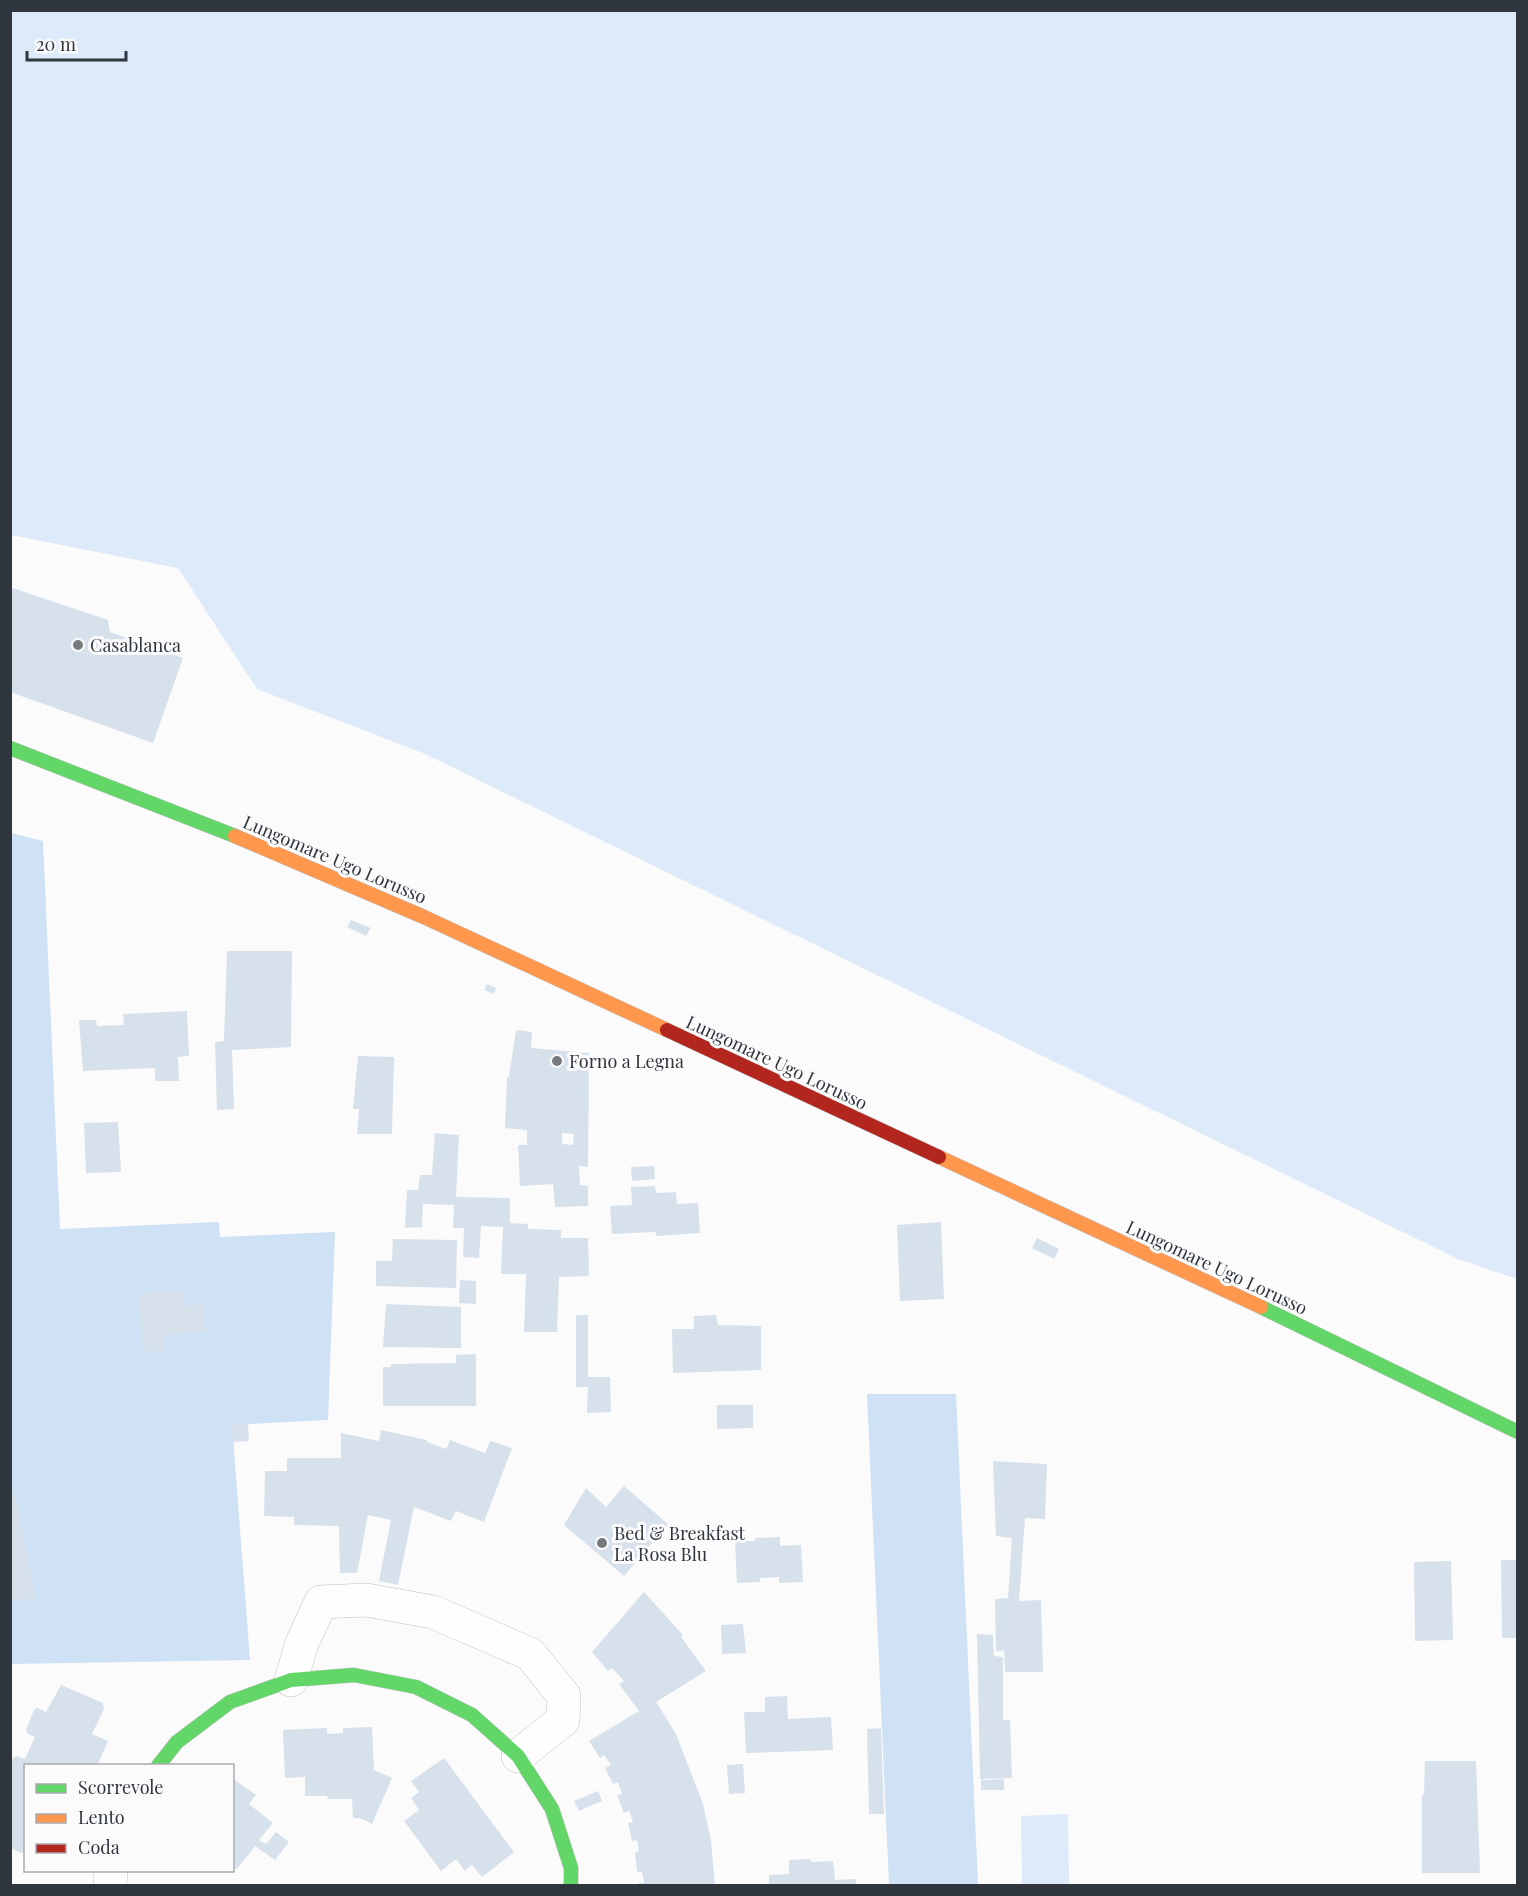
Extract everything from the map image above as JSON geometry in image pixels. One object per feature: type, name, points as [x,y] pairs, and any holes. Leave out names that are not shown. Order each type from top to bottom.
[{"type":"street","name":"Lungomare Ugo Lorusso","points":[[10,748],[274,851],[424,917],[1329,1339],[1518,1432]]},
{"type":"street","points":[[291,1680],[302,1643],[321,1602],[366,1599],[434,1612],[530,1654],[564,1696],[563,1720],[518,1756]]},
{"type":"street","points":[[160,1764],[177,1742],[230,1702],[291,1680],[354,1675],[416,1687],[472,1714],[518,1756],[552,1809],[571,1868],[571,1886]]},
{"type":"shaded area","points":[[10,11],[1517,11],[1517,1279],[1458,1259],[423,753],[257,689],[178,568],[11,535]]},
{"type":"shaded area","points":[[11,833],[43,841],[60,1229],[219,1222],[220,1237],[335,1232],[328,1420],[232,1425],[250,1660],[11,1664]]},
{"type":"shaded area","points":[[867,1394],[956,1394],[978,1885],[889,1885]]},
{"type":"shaded area","points":[[1068,1814],[1069,1885],[1022,1885],[1021,1816]]},
{"type":"building","name":"Casablanca","points":[[13,588],[108,620],[110,632],[183,658],[153,743],[10,692],[10,597]]},
{"type":"building","points":[[351,920],[371,928],[366,936],[347,927]]},
{"type":"building","points":[[227,951],[292,951],[291,1047],[232,1050],[234,1109],[217,1110],[215,1042],[224,1041]]},
{"type":"building","points":[[487,984],[496,988],[494,994],[484,990]]},
{"type":"building","points":[[187,1011],[189,1056],[178,1057],[179,1081],[155,1081],[155,1068],[83,1071],[79,1020],[96,1020],[97,1026],[124,1025],[123,1014]]},
{"type":"building","points":[[516,1030],[532,1032],[531,1048],[589,1053],[588,1167],[579,1166],[580,1185],[588,1186],[588,1206],[555,1207],[553,1184],[520,1186],[518,1145],[527,1145],[527,1130],[505,1128],[507,1077],[509,1077]],"holes":[[[562,1133],[574,1134],[573,1145],[562,1144]]]},
{"type":"building","points":[[358,1056],[394,1057],[392,1134],[357,1134],[359,1109],[353,1109]]},
{"type":"building","points":[[118,1122],[121,1172],[86,1173],[84,1123]]},
{"type":"building","points":[[435,1133],[459,1135],[456,1197],[510,1198],[510,1223],[528,1224],[528,1229],[561,1230],[561,1238],[588,1238],[589,1276],[559,1277],[557,1332],[524,1332],[526,1274],[501,1274],[503,1227],[481,1226],[479,1258],[463,1257],[464,1228],[453,1228],[454,1205],[423,1204],[422,1227],[405,1228],[407,1190],[418,1190],[420,1175],[432,1175]]},
{"type":"building","points":[[654,1166],[655,1179],[632,1181],[631,1167]]},
{"type":"building","points":[[655,1186],[656,1193],[676,1192],[677,1204],[698,1203],[700,1233],[656,1236],[656,1232],[612,1234],[610,1206],[632,1205],[631,1187]]},
{"type":"building","points":[[941,1222],[944,1299],[900,1301],[897,1225]]},
{"type":"building","points":[[1037,1238],[1059,1249],[1054,1259],[1032,1248]]},
{"type":"building","points":[[393,1239],[457,1240],[456,1288],[376,1286],[376,1261],[392,1261]]},
{"type":"building","points":[[460,1280],[476,1281],[476,1304],[459,1303]]},
{"type":"building","points":[[184,1290],[184,1306],[204,1304],[205,1332],[164,1335],[165,1351],[143,1352],[139,1293]]},
{"type":"building","points":[[386,1304],[461,1307],[461,1348],[383,1347]]},
{"type":"building","points":[[576,1315],[588,1315],[588,1377],[610,1377],[611,1412],[587,1413],[588,1387],[576,1387]]},
{"type":"building","points":[[716,1315],[718,1325],[761,1326],[761,1370],[673,1373],[672,1329],[694,1329],[694,1316]]},
{"type":"building","points":[[476,1354],[476,1406],[383,1406],[383,1367],[391,1367],[391,1364],[456,1363],[456,1355]]},
{"type":"building","points":[[717,1405],[753,1405],[753,1428],[717,1429]]},
{"type":"building","points":[[248,1424],[249,1441],[233,1442],[232,1425]]},
{"type":"building","points":[[381,1430],[427,1440],[427,1442],[446,1449],[450,1440],[485,1453],[490,1441],[512,1448],[484,1522],[456,1511],[451,1521],[414,1507],[398,1585],[379,1581],[391,1520],[368,1515],[357,1573],[340,1573],[339,1526],[294,1525],[294,1517],[264,1516],[265,1471],[287,1471],[287,1458],[341,1458],[341,1433],[379,1441]]},
{"type":"building","points":[[993,1461],[1047,1464],[1045,1519],[1025,1518],[1019,1601],[1041,1600],[1043,1672],[1005,1672],[1004,1650],[996,1652],[995,1599],[1008,1598],[1012,1538],[996,1536]]},
{"type":"building","points":[[624,1486],[668,1524],[624,1576],[564,1525],[586,1488],[606,1507]]},
{"type":"building","points":[[10,1493],[15,1493],[36,1599],[10,1600]]},
{"type":"building","points":[[780,1537],[780,1546],[801,1545],[803,1582],[779,1583],[779,1577],[760,1578],[760,1582],[737,1583],[735,1541]]},
{"type":"building","points":[[1501,1560],[1518,1560],[1518,1638],[1502,1638]]},
{"type":"building","points":[[1451,1561],[1453,1640],[1415,1641],[1414,1562]]},
{"type":"building","points":[[644,1592],[683,1635],[681,1637],[706,1671],[656,1702],[676,1734],[703,1804],[711,1840],[715,1886],[639,1886],[638,1883],[644,1883],[642,1872],[637,1872],[635,1852],[639,1852],[637,1840],[632,1841],[628,1823],[633,1822],[629,1811],[624,1813],[617,1795],[622,1794],[618,1782],[613,1784],[605,1768],[611,1765],[604,1755],[600,1758],[589,1741],[639,1711],[619,1684],[624,1681],[612,1668],[608,1671],[592,1652]]},
{"type":"building","points":[[743,1624],[746,1653],[722,1654],[721,1625]]},
{"type":"building","points":[[977,1634],[993,1635],[994,1656],[1003,1657],[1003,1720],[1010,1720],[1012,1778],[980,1779]]},
{"type":"building","points":[[61,1685],[103,1703],[104,1709],[92,1734],[108,1741],[98,1764],[24,1764],[24,1852],[21,1853],[10,1848],[10,1761],[16,1756],[25,1759],[35,1737],[28,1734],[26,1730],[34,1710],[37,1708],[46,1712]]},
{"type":"building","points":[[787,1696],[788,1719],[831,1717],[833,1750],[746,1753],[744,1712],[765,1712],[765,1697]]},
{"type":"building","points":[[372,1727],[374,1770],[392,1778],[372,1824],[359,1818],[353,1818],[352,1799],[305,1796],[305,1777],[285,1778],[283,1730],[327,1728],[327,1734],[343,1733],[343,1728]]},
{"type":"building","points":[[881,1728],[884,1814],[869,1814],[867,1729]]},
{"type":"building","points":[[444,1758],[514,1852],[482,1877],[472,1865],[465,1871],[456,1859],[441,1871],[404,1821],[419,1810],[411,1798],[419,1792],[411,1781]]},
{"type":"building","points":[[1425,1761],[1476,1761],[1480,1873],[1422,1873],[1422,1795],[1424,1795]]},
{"type":"building","points":[[743,1764],[745,1793],[729,1794],[727,1765]]},
{"type":"building","points":[[234,1779],[256,1795],[249,1804],[273,1823],[259,1840],[266,1844],[276,1832],[289,1842],[275,1860],[255,1846],[237,1869],[234,1867]]},
{"type":"building","points":[[1004,1779],[1004,1790],[981,1790],[981,1780]]},
{"type":"building","points":[[598,1791],[602,1801],[579,1811],[574,1801]]},
{"type":"building","points":[[810,1859],[811,1862],[833,1861],[835,1880],[856,1879],[856,1886],[769,1886],[769,1875],[789,1874],[789,1860]]},
{"type":"traffic: fast","points":[[10,748],[235,836]]},
{"type":"traffic: fast","points":[[1261,1307],[1518,1432]]},
{"type":"traffic: fast","points":[[160,1764],[177,1742],[230,1702],[291,1680],[354,1675],[416,1687],[472,1715],[518,1756],[552,1809],[571,1868],[571,1886]]},
{"type":"traffic: slow","points":[[235,836],[424,917],[667,1030]]},
{"type":"traffic: slow","points":[[939,1157],[1261,1307]]},
{"type":"traffic: jam","points":[[667,1030],[939,1157]]},
{"type":"place","name":"Casablanca","points":[[78,645]]},
{"type":"place","name":"Forno a Legna","points":[[557,1061]]},
{"type":"place","name":"Bed & Breakfast La Rosa Blu","points":[[602,1543]]}]
